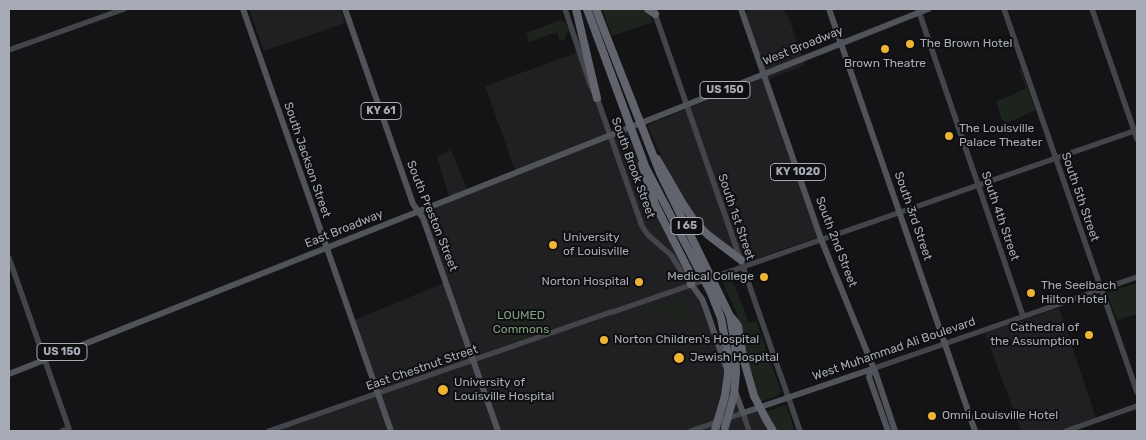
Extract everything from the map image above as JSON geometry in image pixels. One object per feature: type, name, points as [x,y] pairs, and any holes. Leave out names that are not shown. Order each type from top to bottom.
[{"type":"highway","points":[[576,9],[597,98]]},
{"type":"highway","name":"I 65","points":[[587,9],[600,31],[660,173],[730,316],[735,344],[736,373],[734,395],[724,429]]},
{"type":"highway","name":"I 65","points":[[596,9],[600,31],[633,134],[652,181],[711,293],[721,318],[727,350],[728,374],[723,404],[714,430]]},
{"type":"highway","points":[[648,9],[654,12]]},
{"type":"highway","points":[[633,134],[655,204],[691,275],[691,284]]},
{"type":"highway","points":[[645,138],[695,222],[742,263]]},
{"type":"highway","points":[[730,316],[738,326],[751,387],[773,431]]},
{"type":"main road","name":"South Jackson Street","points":[[243,9],[391,431]]},
{"type":"main road","name":"South Preston Street","points":[[345,9],[413,204],[423,218],[498,431]]},
{"type":"main road","name":"South 2nd Street","points":[[741,9],[821,239],[848,303],[872,369],[876,374],[896,431]]},
{"type":"main road","name":"South 3rd Street","points":[[829,9],[975,431]]},
{"type":"main road","name":"West Broadway","points":[[687,105],[918,11],[928,9]]},
{"type":"main road","name":"East Broadway","points":[[9,374],[687,105]]},
{"type":"main road","name":"South Brook Street","points":[[691,284],[702,299],[743,414]]},
{"type":"main road","name":"South 2nd Street","points":[[872,369],[869,376],[888,431]]},
{"type":"main road","name":"West Muhammad Ali Boulevard","points":[[743,414],[872,369]]},
{"type":"street","points":[[9,50],[124,9]]},
{"type":"street","name":"South Brook Street","points":[[565,9],[587,76],[597,98],[642,226],[648,235],[671,255],[691,284]]},
{"type":"street","name":"South 5th Street","points":[[1004,9],[1137,392]]},
{"type":"street","points":[[1092,9],[1136,130],[1137,139]]},
{"type":"street","name":"South 4th Street","points":[[918,11],[1024,316]]},
{"type":"street","name":"South 1st Street","points":[[654,12],[800,431]]},
{"type":"street","name":"East Chestnut Street","points":[[269,431],[691,284],[742,263],[821,239],[1136,130]]},
{"type":"street","points":[[9,258],[45,359],[65,430]]},
{"type":"street","name":"West Muhammad Ali Boulevard","points":[[872,369],[1137,277]]},
{"type":"street","points":[[1066,431],[1137,406]]},
{"type":"street","points":[[692,431],[743,414]]},
{"type":"street","name":"South Brook Street","points":[[743,414],[748,431]]},
{"type":"shaded area","points":[[249,9],[341,9],[345,23],[264,51]]},
{"type":"shaded area","points":[[754,9],[784,9],[805,65],[765,81],[819,237],[743,263],[697,220],[669,173],[647,125],[766,77],[745,12]]},
{"type":"shaded area","name":"University of Louisville","points":[[579,52],[610,136],[631,129],[652,196],[706,309],[743,413],[756,409],[771,431],[283,431],[282,427],[377,394],[352,321],[446,282],[418,211],[450,199],[437,157],[451,150],[468,192],[516,173],[485,86]]},
{"type":"shaded area","points":[[1059,308],[1096,418],[1057,431],[1021,431],[985,333]]},
{"type":"green space","points":[[602,9],[645,9],[653,22],[612,36]]},
{"type":"green space","points":[[561,20],[565,22],[569,32],[566,33],[565,39],[560,41],[557,32],[529,42],[526,33]]},
{"type":"green space","points":[[1019,69],[1021,69],[1035,110],[1007,123],[1002,120],[996,101],[1026,89]]},
{"type":"green space","points":[[730,276],[749,323],[756,321],[781,391],[779,395],[760,402],[744,348],[737,314],[721,279]]},
{"type":"green space","points":[[1137,283],[1137,314],[1117,320],[1107,293]]},
{"type":"green space","points":[[680,298],[686,305],[686,310],[690,315],[692,313],[694,315],[672,323],[670,312],[667,310],[656,313],[657,316],[654,317],[651,307],[638,311],[657,302],[658,306],[666,303],[670,306],[673,300]]},
{"type":"green space","name":"LOUMED Commons","points":[[532,303],[542,331],[509,343],[499,314]]},
{"type":"green space","points":[[786,405],[795,431],[777,431],[765,412]]},
{"type":"place","name":"The Brown Hotel","points":[[910,44]]},
{"type":"place","name":"Brown Theatre","points":[[885,49]]},
{"type":"place","name":"The Louisville Palace Theater","points":[[949,136]]},
{"type":"place","name":"University of Louisville","points":[[553,245]]},
{"type":"place","name":"Medical College","points":[[764,277]]},
{"type":"place","name":"Norton Hospital","points":[[639,282]]},
{"type":"place","name":"The Seelbach Hilton Hotel","points":[[1031,293]]},
{"type":"place","name":"Cathedral of the Assumption","points":[[1089,335]]},
{"type":"place","name":"Norton Children's Hospital","points":[[604,340]]},
{"type":"place","name":"Jewish Hospital","points":[[679,358]]},
{"type":"place","name":"University of Louisville Hospital","points":[[443,390]]},
{"type":"place","name":"Omni Louisville Hotel","points":[[932,416]]}]
